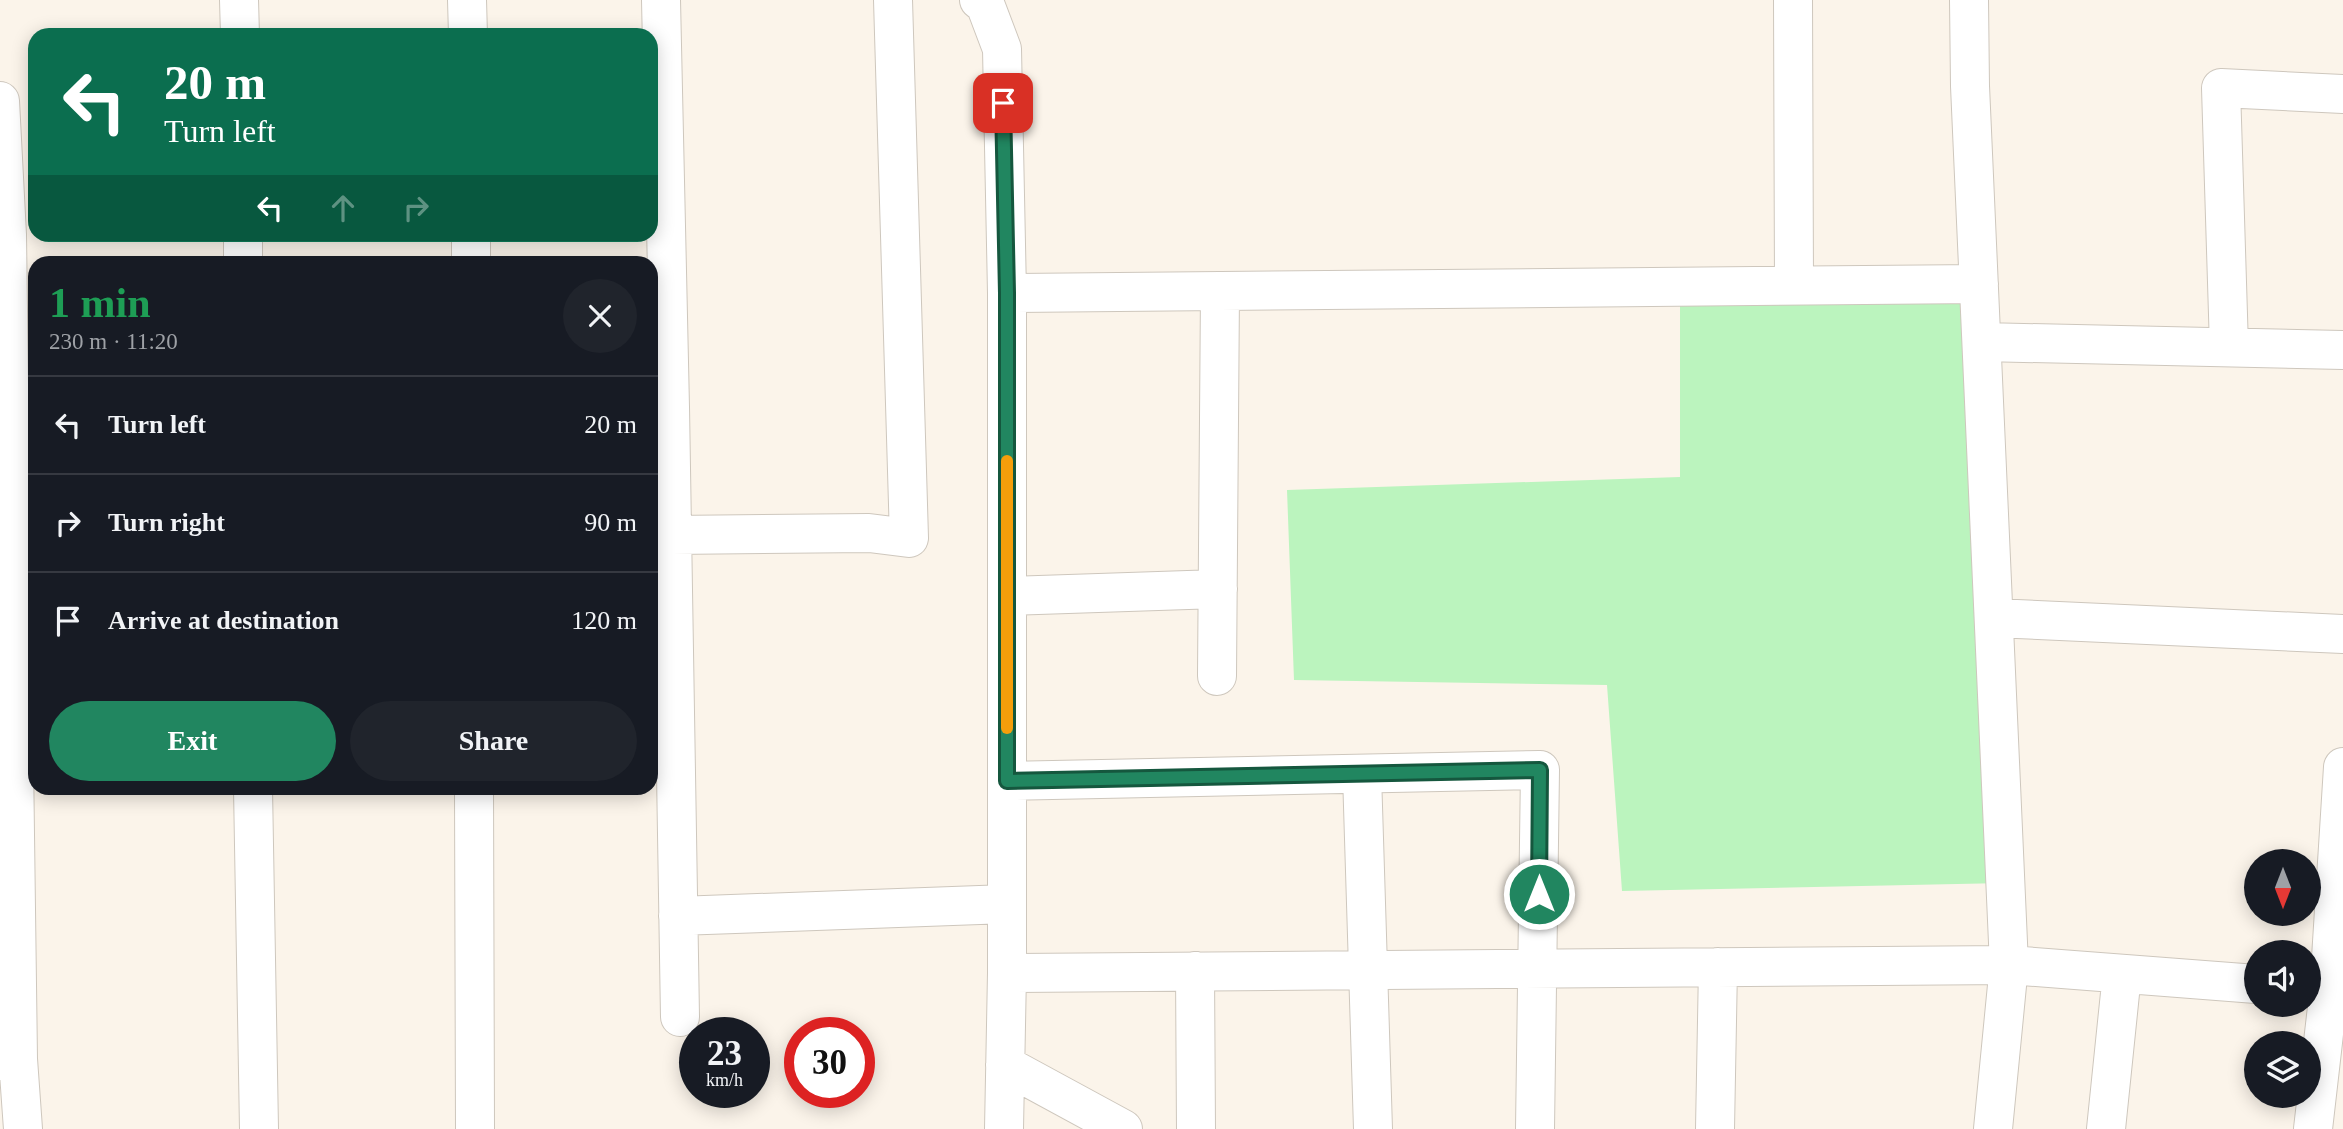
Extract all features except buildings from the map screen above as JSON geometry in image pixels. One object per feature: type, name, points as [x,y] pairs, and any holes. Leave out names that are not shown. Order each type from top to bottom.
[{"type":"street","points":[[239,0],[240,28]]},
{"type":"street","points":[[467,0],[468,28]]},
{"type":"street","points":[[660,0],[660,407],[672,535],[680,1017]]},
{"type":"street","points":[[672,535],[869,533],[909,538],[893,0]]},
{"type":"street","points":[[979,0],[985,4],[1002,49],[1007,293],[1007,973],[1004,1129]]},
{"type":"street","points":[[1793,0],[1794,285]]},
{"type":"street","points":[[1969,0],[2009,965],[1993,1129]]},
{"type":"street","points":[[2229,347],[2221,89],[2343,94]]},
{"type":"street","points":[[0,101],[3,235],[15,420],[9,1060],[23,1129]]},
{"type":"street","points":[[1007,293],[1979,284]]},
{"type":"street","points":[[1217,676],[1220,291]]},
{"type":"street","points":[[1982,342],[2343,350]]},
{"type":"street","points":[[1007,596],[1218,589]]},
{"type":"street","points":[[1994,618],[2343,634]]},
{"type":"street","points":[[2321,970],[2343,767]]},
{"type":"street","points":[[1007,781],[1540,770],[1535,1129]]},
{"type":"street","points":[[1362,774],[1373,1129]]},
{"type":"street","points":[[253,795],[258,1129]]},
{"type":"street","points":[[474,795],[475,1129]]},
{"type":"street","points":[[678,916],[1007,904]]},
{"type":"street","points":[[1007,973],[2009,965],[2244,983]]},
{"type":"street","points":[[1715,1129],[1718,967]]},
{"type":"street","points":[[1195,971],[1196,1129]]},
{"type":"street","points":[[2106,1129],[2122,974]]},
{"type":"street","points":[[2313,1129],[2331,1081],[2321,1004]]},
{"type":"street","points":[[1005,1065],[1123,1129]]},
{"type":"green space","points":[[1979,284],[2005,883],[1622,891],[1607,685],[1294,680],[1287,490],[1680,477],[1680,286]]},
{"type":"slow traffic","points":[[1007,461],[1007,728]]},
{"type":"route","points":[[1003,103],[1007,293],[1007,781],[1540,770],[1539,894]]}]
